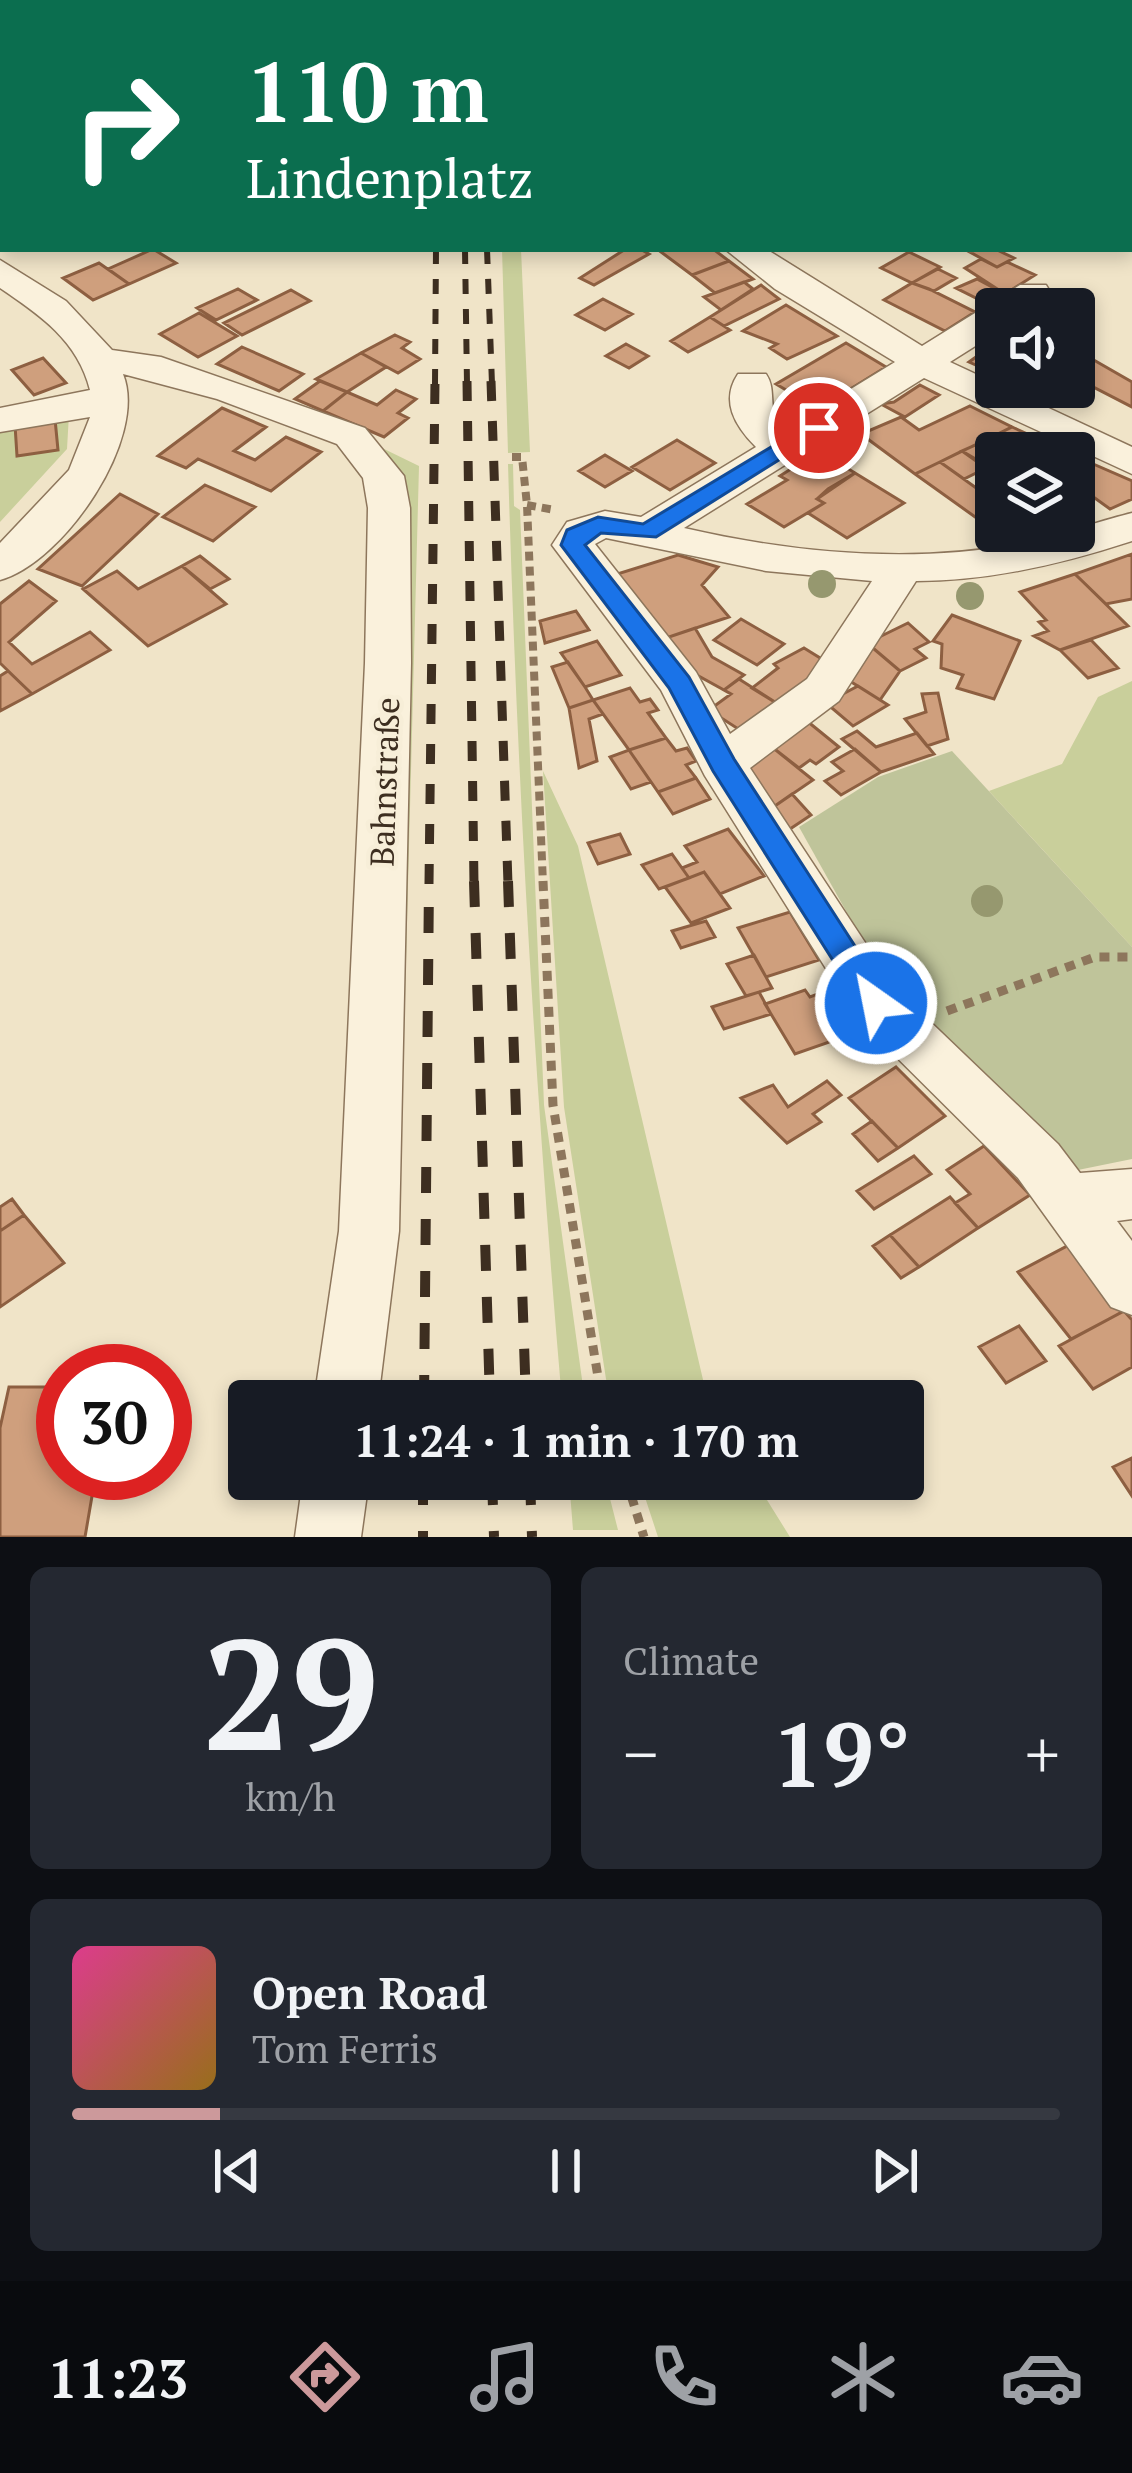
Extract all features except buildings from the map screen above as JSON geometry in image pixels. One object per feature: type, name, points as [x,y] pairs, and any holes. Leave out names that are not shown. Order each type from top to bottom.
[{"type":"street","points":[[747,252],[924,364],[1132,463]]},
{"type":"street","points":[[776,274],[811,252]]},
{"type":"street","points":[[0,271],[83,336],[105,379],[103,443],[85,482],[0,566]]},
{"type":"street","points":[[647,532],[975,331]]},
{"type":"street","name":"Bahnstraße","points":[[0,420],[147,365],[351,436],[383,476],[389,508],[388,663],[369,1231],[349,1380]]},
{"type":"street","points":[[752,382],[747,397],[757,425],[784,449]]},
{"type":"street","points":[[1132,526],[1022,559],[902,569],[760,556],[598,525],[576,536],[574,550],[661,657],[722,764],[779,845],[855,973],[900,1028],[1071,1199],[1132,1288]]},
{"type":"street","points":[[722,764],[824,690],[902,569]]},
{"type":"street","points":[[1071,1199],[1132,1194]]},
{"type":"street","points":[[328,1537],[333,1500]]},
{"type":"path","points":[[512,457],[522,457],[527,505],[553,1105],[599,1380]]},
{"type":"path","points":[[900,1028],[1095,957],[1132,957]]},
{"type":"path","points":[[633,1500],[644,1537]]},
{"type":"green space","points":[[502,252],[521,252],[530,452],[508,453]]},
{"type":"green space","points":[[69,414],[67,449],[0,522],[0,428]]},
{"type":"green space","points":[[380,447],[419,466],[404,1037],[383,1274],[399,472]]},
{"type":"green space","points":[[508,464],[513,464],[514,506],[520,510],[544,1105],[582,1380],[560,1380],[516,699]]},
{"type":"green space","points":[[1132,681],[1132,947],[989,791],[1062,764],[1098,697]]},
{"type":"green space","points":[[952,751],[1132,947],[1132,1159],[1073,1171],[884,979],[799,827],[878,777]]},
{"type":"green space","points":[[543,771],[578,846],[703,1380],[606,1380],[564,1107]]},
{"type":"green space","points":[[571,1500],[610,1500],[618,1530],[573,1530]]},
{"type":"green space","points":[[646,1500],[767,1500],[790,1537],[658,1537]]},
{"type":"railway","points":[[435,384],[436,252]]},
{"type":"railway","points":[[465,252],[467,384]]},
{"type":"railway","points":[[487,252],[492,384]]},
{"type":"railway","points":[[429,884],[435,381]]},
{"type":"railway","points":[[467,381],[474,884]]},
{"type":"railway","points":[[491,381],[508,884]]},
{"type":"railway","points":[[424,1380],[429,881]]},
{"type":"railway","points":[[474,881],[489,1380]]},
{"type":"railway","points":[[508,881],[525,1380]]},
{"type":"railway","points":[[423,1500],[423,1537]]},
{"type":"railway","points":[[493,1500],[494,1537]]},
{"type":"railway","points":[[531,1500],[532,1537]]},
{"type":"route","points":[[819,428],[647,532],[598,525],[582,531],[573,545],[580,560],[680,683],[722,764],[779,845],[876,1003]]}]
